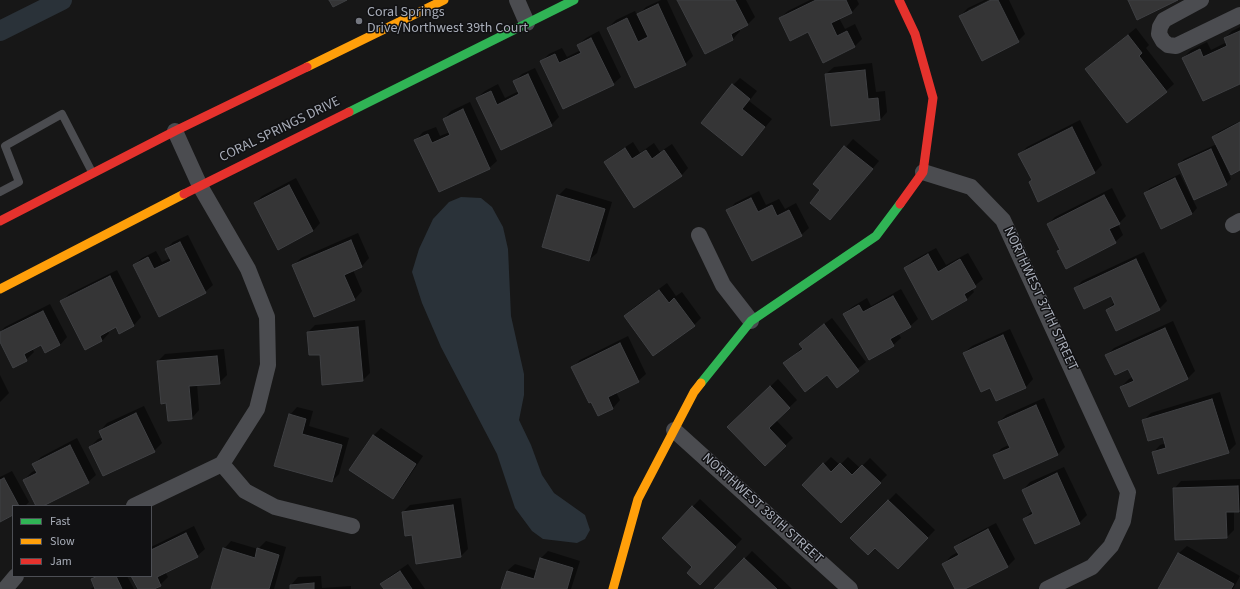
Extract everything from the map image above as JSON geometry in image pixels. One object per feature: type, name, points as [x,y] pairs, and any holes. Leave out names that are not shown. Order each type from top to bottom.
[{"type":"main road","points":[[0,221],[175,131],[444,0]]},
{"type":"main road","name":"CORAL SPRINGS DRIVE","points":[[0,289],[200,186],[574,0]]},
{"type":"main road","points":[[613,589],[638,499],[694,392],[751,321],[876,236],[923,172],[933,98],[915,34],[899,0]]},
{"type":"street","points":[[517,0],[527,23]]},
{"type":"street","points":[[1201,0],[1164,20],[1160,27],[1159,34],[1162,41],[1168,45],[1176,46],[1240,15]]},
{"type":"street","points":[[136,505],[222,464],[257,409],[268,366],[267,317],[248,269],[200,186],[175,131]]},
{"type":"street","name":"NORTHWEST 37TH STREET","points":[[923,172],[971,186],[1004,220],[1128,492],[1124,521],[1111,546],[1092,567],[1047,589]]},
{"type":"street","points":[[699,235],[724,285],[751,321]]},
{"type":"street","name":"NORTHWEST 38TH STREET","points":[[674,430],[850,589]]},
{"type":"street","points":[[222,464],[246,491],[275,507],[352,526]]},
{"type":"street","points":[[5,589],[15,577]]},
{"type":"lane","points":[[0,192],[19,182],[5,146],[62,114],[92,173]]},
{"type":"shaded area","points":[[461,197],[481,198],[492,207],[503,227],[508,249],[511,316],[524,374],[524,395],[519,420],[531,445],[542,475],[554,493],[585,515],[590,530],[585,539],[577,543],[543,539],[532,531],[515,508],[497,454],[441,347],[422,303],[412,272],[419,249],[433,219],[449,202]]},
{"type":"building","points":[[329,0],[347,0],[333,7]]},
{"type":"building","points":[[677,0],[735,0],[748,25],[731,34],[733,40],[705,54]]},
{"type":"building","points":[[816,0],[846,0],[852,13],[831,23],[837,36],[847,31],[855,47],[823,63],[808,32],[790,41],[779,18]]},
{"type":"building","points":[[991,0],[998,0],[1019,42],[982,61],[959,16]]},
{"type":"building","points":[[1128,0],[1178,0],[1137,20]]},
{"type":"building","points":[[658,4],[686,65],[635,88],[607,28],[627,18],[638,42],[648,37],[637,14]]},
{"type":"building","points":[[1240,31],[1240,84],[1203,101],[1182,58],[1200,49],[1203,57],[1227,46],[1224,38]]},
{"type":"building","points":[[1128,35],[1142,53],[1139,56],[1167,92],[1127,123],[1085,69]]},
{"type":"building","points":[[591,38],[614,85],[563,109],[540,61],[555,54],[559,63],[581,53],[577,45]]},
{"type":"building","points":[[865,70],[868,99],[878,98],[880,120],[831,126],[825,74]]},
{"type":"building","points":[[528,74],[552,126],[501,150],[476,98],[491,91],[497,105],[519,94],[513,81]]},
{"type":"building","points":[[732,84],[750,99],[742,109],[765,127],[742,156],[701,123]]},
{"type":"building","points":[[463,109],[490,169],[439,192],[414,140],[428,134],[432,143],[450,135],[443,119]]},
{"type":"building","points":[[1240,122],[1240,170],[1231,175],[1212,137]]},
{"type":"building","points":[[1072,127],[1095,173],[1038,202],[1029,182],[1032,180],[1018,154]]},
{"type":"building","points":[[844,146],[873,169],[830,220],[810,203],[820,190],[813,184]]},
{"type":"building","points":[[625,148],[632,159],[646,150],[652,159],[664,150],[682,176],[634,208],[604,162]]},
{"type":"building","points":[[1211,149],[1227,185],[1194,200],[1178,164]]},
{"type":"building","points":[[1175,178],[1192,214],[1161,229],[1144,193]]},
{"type":"building","points":[[289,185],[313,231],[278,250],[254,203]]},
{"type":"building","points":[[557,195],[605,209],[589,261],[542,247]]},
{"type":"building","points":[[1104,195],[1120,224],[1109,229],[1116,243],[1066,269],[1057,251],[1060,250],[1047,224]]},
{"type":"building","points":[[751,198],[758,212],[772,205],[777,216],[789,210],[802,236],[752,261],[726,210]]},
{"type":"building","points":[[351,240],[362,267],[344,275],[355,300],[314,317],[292,265]]},
{"type":"building","points":[[180,242],[206,293],[159,317],[133,265],[148,257],[154,269],[171,261],[165,249]]},
{"type":"building","points":[[928,254],[938,272],[960,259],[976,287],[964,294],[967,300],[932,320],[904,268]]},
{"type":"building","points":[[1136,259],[1160,310],[1116,331],[1106,310],[1115,305],[1111,296],[1084,309],[1074,288]]},
{"type":"building","points":[[110,276],[134,326],[119,334],[116,327],[100,336],[102,341],[85,350],[60,301]]},
{"type":"building","points":[[659,290],[669,303],[674,298],[695,326],[653,356],[624,316]]},
{"type":"building","points":[[893,296],[911,327],[890,339],[894,346],[869,360],[843,314],[859,305],[863,312]]},
{"type":"building","points":[[43,311],[60,345],[45,353],[41,345],[24,354],[27,361],[13,368],[0,342],[0,332]]},
{"type":"building","points":[[824,324],[859,371],[837,388],[827,375],[805,392],[783,363],[803,349],[799,344]]},
{"type":"building","points":[[358,327],[363,381],[322,385],[320,355],[309,355],[307,332]]},
{"type":"building","points":[[1165,328],[1188,379],[1129,407],[1120,387],[1134,381],[1128,369],[1115,375],[1105,355]]},
{"type":"building","points":[[1003,335],[1026,388],[996,401],[990,388],[981,392],[963,353]]},
{"type":"building","points":[[620,343],[639,382],[608,397],[613,409],[598,416],[591,402],[589,403],[571,367]]},
{"type":"building","points":[[217,356],[220,384],[189,386],[192,419],[168,421],[166,403],[161,404],[157,361]]},
{"type":"building","points":[[770,386],[790,408],[769,428],[786,446],[765,466],[727,427]]},
{"type":"building","points":[[1212,399],[1229,453],[1158,474],[1152,452],[1166,448],[1163,437],[1148,441],[1142,420]]},
{"type":"building","points":[[1036,405],[1058,455],[1004,479],[993,455],[1010,448],[998,422]]},
{"type":"building","points":[[136,413],[155,452],[103,476],[89,447],[103,440],[99,431]]},
{"type":"building","points":[[289,414],[306,419],[302,434],[342,445],[332,482],[274,466]]},
{"type":"building","points":[[373,435],[416,464],[393,499],[349,470]]},
{"type":"building","points":[[70,445],[89,483],[45,505],[36,505],[23,480],[37,473],[32,464]]},
{"type":"building","points":[[823,463],[831,472],[840,463],[852,475],[862,465],[881,483],[841,523],[802,485]]},
{"type":"building","points":[[1057,473],[1080,524],[1035,544],[1023,519],[1033,514],[1022,490]]},
{"type":"building","points":[[4,478],[18,505],[12,505],[12,516],[0,522],[0,480]]},
{"type":"building","points":[[1238,486],[1239,512],[1226,512],[1227,538],[1175,540],[1173,488]]},
{"type":"building","points":[[888,500],[928,538],[898,569],[875,548],[868,555],[850,538]]},
{"type":"building","points":[[453,505],[461,557],[416,564],[412,535],[405,536],[402,512]]},
{"type":"building","points":[[692,506],[736,547],[700,585],[687,573],[692,567],[662,538]]},
{"type":"building","points":[[988,529],[1008,567],[965,589],[955,589],[942,564],[959,555],[954,547]]},
{"type":"building","points":[[186,533],[198,557],[157,577],[161,586],[154,589],[138,589],[132,577],[152,577],[152,550]]},
{"type":"building","points":[[223,548],[255,558],[257,548],[279,555],[269,589],[211,589]]},
{"type":"building","points":[[1178,553],[1234,584],[1231,589],[1158,589]]},
{"type":"building","points":[[540,558],[573,568],[567,589],[501,589],[507,571],[534,579]]},
{"type":"building","points":[[744,558],[777,589],[714,589]]},
{"type":"building","points":[[400,571],[412,589],[384,589],[380,584]]},
{"type":"building","points":[[96,577],[116,577],[122,589],[95,589],[91,579]]},
{"type":"building","points":[[314,583],[314,589],[290,589],[290,585]]},
{"type":"waterway","points":[[0,31],[62,0]]},
{"type":"traffic: fast","points":[[349,112],[574,0]]},
{"type":"traffic: fast","points":[[701,383],[751,321],[876,236],[900,204]]},
{"type":"traffic: slow","points":[[307,67],[444,0]]},
{"type":"traffic: slow","points":[[0,289],[184,194]]},
{"type":"traffic: slow","points":[[613,589],[638,499],[694,392],[701,383]]},
{"type":"traffic: jam","points":[[899,0],[915,34],[933,98],[923,172],[900,204]]},
{"type":"traffic: jam","points":[[0,221],[175,131],[307,67]]},
{"type":"traffic: jam","points":[[184,194],[349,112]]},
{"type":"place","name":"Coral Springs Drive/Northwest 39th Court","points":[[359,21]]}]
